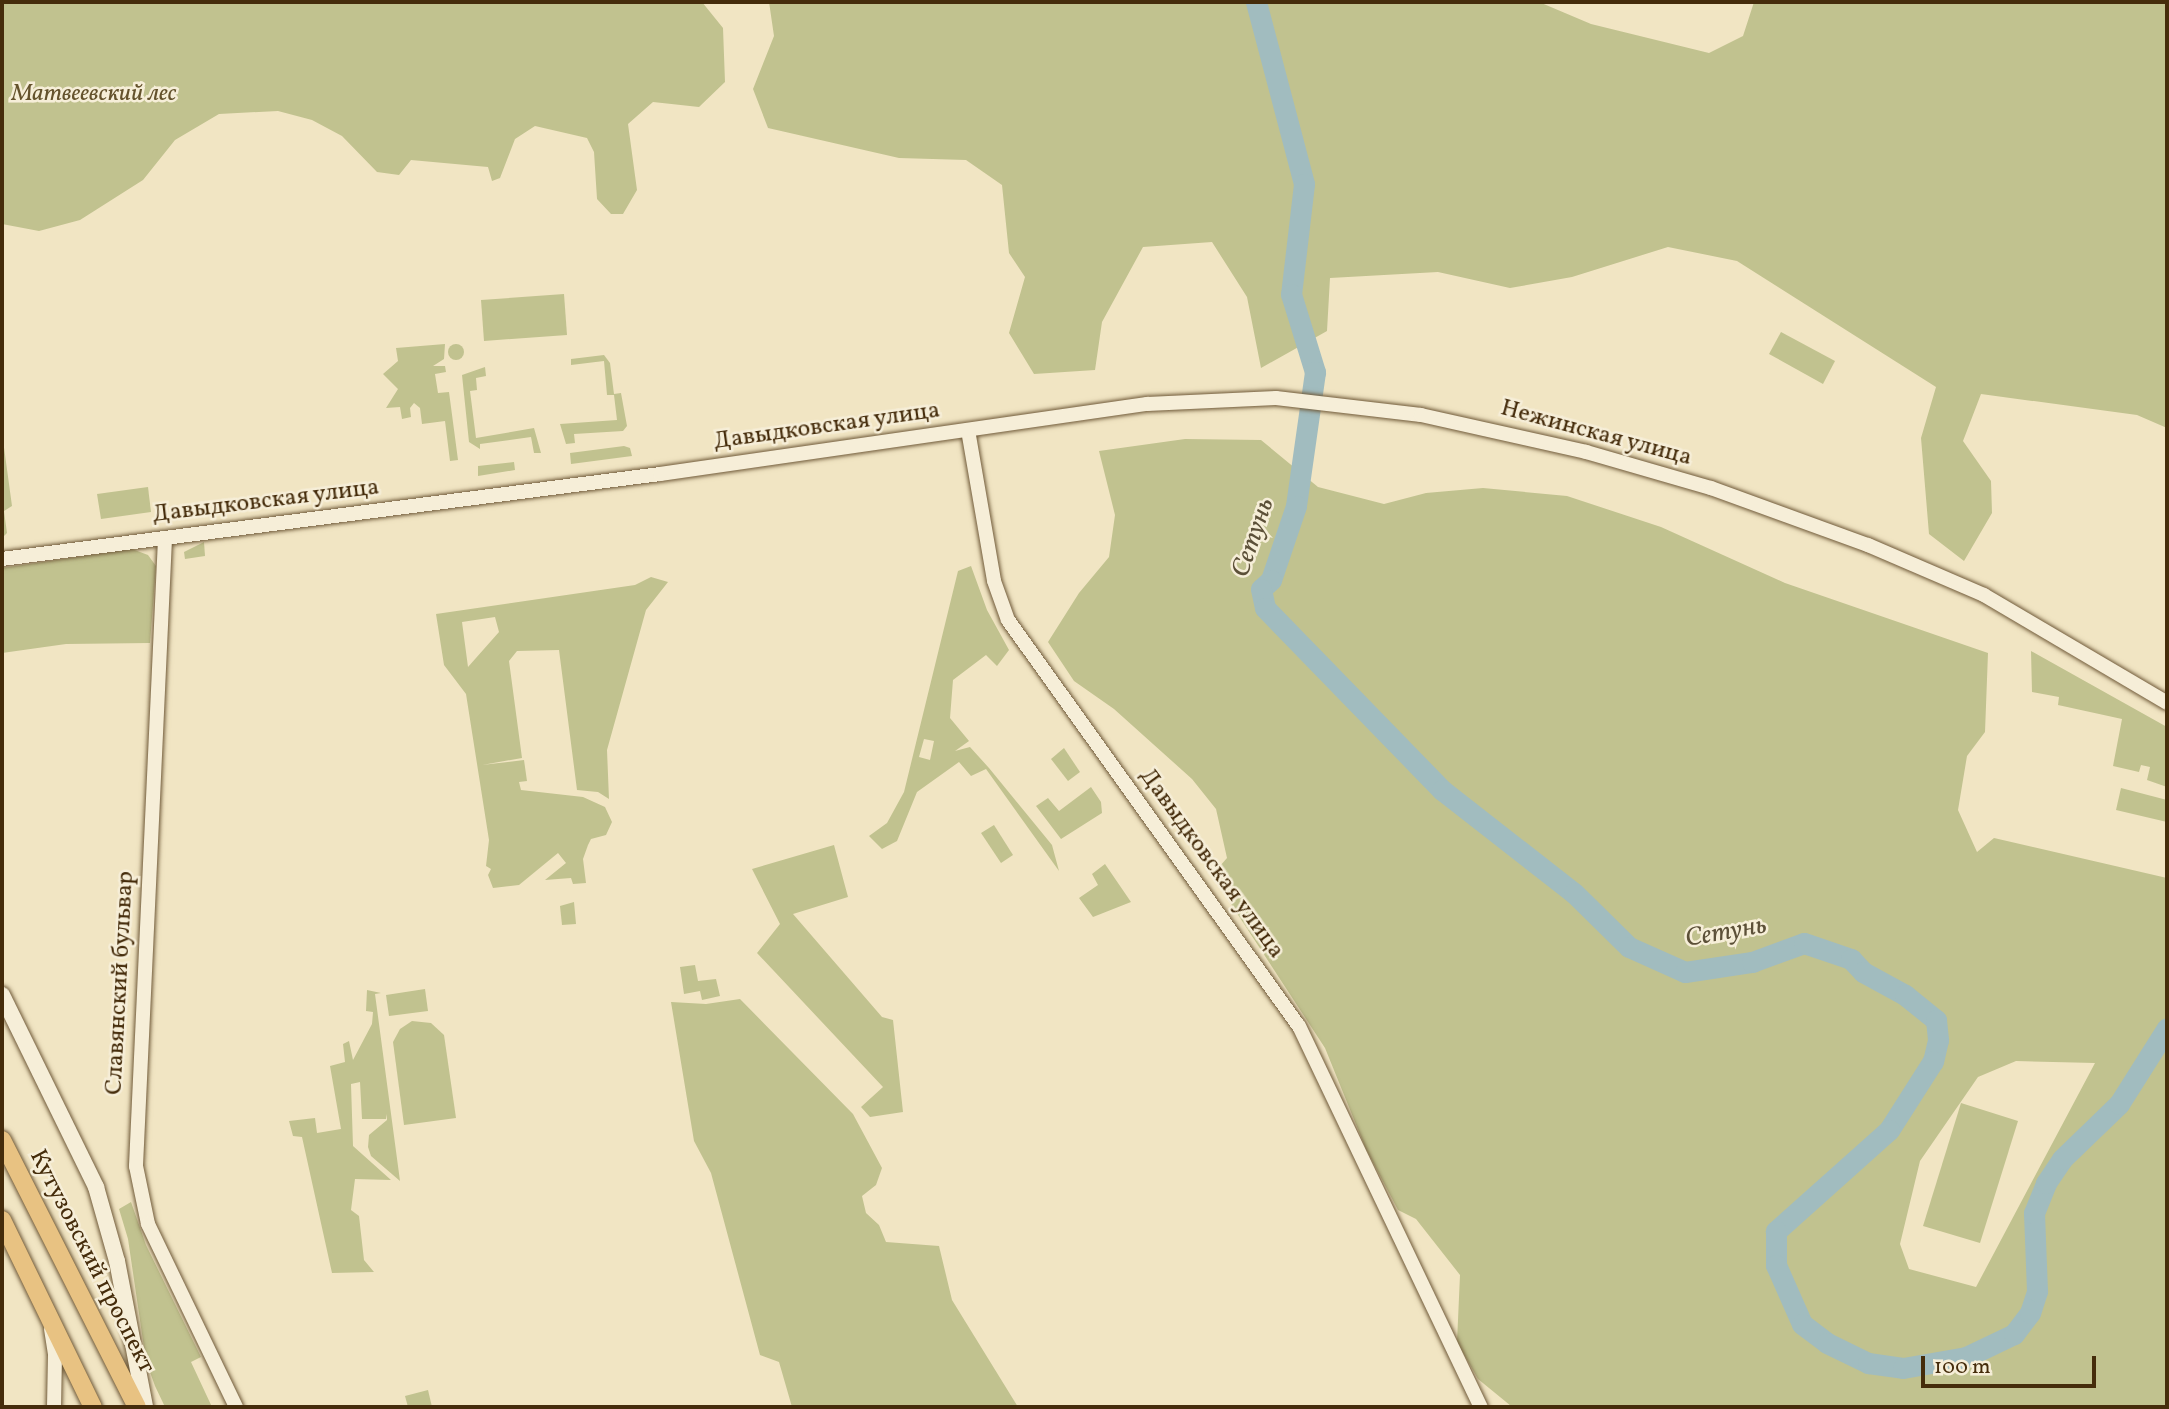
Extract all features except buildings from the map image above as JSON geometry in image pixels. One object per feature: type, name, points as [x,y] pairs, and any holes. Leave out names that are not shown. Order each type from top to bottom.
[{"type":"main road","points":[[2,995],[96,1187],[117,1261],[145,1407]]},
{"type":"main road","name":"Кутузовский проспект","points":[[2,1140],[137,1407]]},
{"type":"main road","points":[[2,1220],[93,1407]]},
{"type":"street","name":"Нежинская улица","points":[[968,430],[1179,400],[1276,398],[1347,403],[1586,452],[1808,522],[1984,594],[2167,703]]},
{"type":"street","name":"Давыдковская улица","points":[[2,559],[968,430],[994,581],[1008,620],[1299,1026],[1481,1407]]},
{"type":"street","name":"Славянский бульвар","points":[[164,539],[136,1166],[148,1224],[236,1407]]},
{"type":"street","points":[[49,1317],[55,1355],[54,1407]]},
{"type":"green space","name":"Матвеевский лес","points":[[2,2],[702,2],[723,28],[725,82],[699,107],[653,102],[628,124],[637,190],[623,214],[611,214],[597,199],[594,152],[587,138],[535,126],[515,139],[500,178],[492,181],[488,167],[411,160],[399,175],[377,172],[342,136],[312,120],[278,111],[219,114],[175,140],[143,180],[80,220],[39,231],[2,224]]},
{"type":"green space","points":[[769,2],[1539,2],[1591,24],[1709,53],[1743,36],[1754,2],[2167,2],[2167,428],[2137,415],[1981,394],[1963,441],[1991,481],[1992,513],[1964,561],[1929,534],[1921,438],[1936,387],[1737,261],[1668,247],[1572,277],[1510,288],[1438,272],[1330,278],[1327,331],[1261,368],[1247,297],[1212,242],[1143,247],[1102,322],[1095,370],[1034,374],[1009,333],[1025,277],[1009,253],[1002,185],[966,160],[899,158],[768,128],[753,89],[774,36]]},
{"type":"green space","points":[[564,294],[567,335],[484,341],[481,300]]},
{"type":"green space","points":[[1781,332],[1835,361],[1823,384],[1769,354]]},
{"type":"green space","points":[[445,344],[444,359],[433,366],[445,366],[446,372],[435,374],[438,393],[449,392],[458,460],[450,461],[445,421],[422,424],[420,408],[414,403],[410,408],[411,417],[402,419],[400,407],[386,408],[398,389],[383,374],[398,361],[396,348]]},
{"type":"green space","points":[[456,344],[462,346],[462,358],[456,360],[450,358],[448,352],[450,346]]},
{"type":"green space","points":[[604,355],[610,363],[614,394],[621,393],[627,426],[623,431],[574,434],[575,443],[566,444],[560,424],[617,420],[614,395],[607,395],[604,361],[571,365],[571,359]]},
{"type":"green space","points":[[485,367],[486,376],[476,378],[477,390],[470,391],[476,438],[534,428],[541,453],[534,453],[531,437],[480,444],[480,449],[469,442],[462,375]]},
{"type":"green space","points":[[2,375],[3,440],[12,506],[4,511],[7,533],[2,538]]},
{"type":"green space","points":[[1185,439],[1261,440],[1318,487],[1384,504],[1426,493],[1483,488],[1567,496],[1661,527],[1785,583],[1988,653],[1985,732],[1967,756],[1958,810],[1977,852],[1994,838],[2167,878],[2167,1407],[1511,1406],[1478,1379],[1457,1342],[1460,1275],[1416,1219],[1398,1210],[1366,1149],[1325,1048],[1212,875],[1227,858],[1216,809],[1192,779],[1114,709],[1074,681],[1048,642],[1079,593],[1109,557],[1115,515],[1099,451]],"holes":[[[2016,1061],[2095,1063],[1976,1287],[1909,1269],[1900,1244],[1920,1161],[1978,1077]]]},
{"type":"green space","points":[[624,446],[630,448],[632,456],[571,464],[570,453]]},
{"type":"green space","points":[[514,462],[515,470],[478,476],[478,466]]},
{"type":"green space","points":[[148,487],[151,512],[101,519],[97,494]]},
{"type":"green space","points":[[204,542],[205,556],[185,559],[184,552]]},
{"type":"green space","points":[[132,549],[148,555],[156,566],[150,643],[66,644],[2,653],[2,568]]},
{"type":"green space","points":[[971,566],[987,610],[1009,650],[997,666],[986,655],[953,680],[950,718],[969,741],[955,751],[970,747],[989,768],[1052,845],[1059,871],[986,769],[971,776],[959,762],[917,792],[897,841],[882,849],[869,836],[887,823],[904,792],[958,571]],"holes":[[[924,739],[934,741],[930,760],[919,757]]]},
{"type":"green space","points":[[651,577],[668,582],[646,610],[607,750],[609,799],[598,792],[577,790],[559,650],[517,651],[509,661],[522,758],[482,765],[524,760],[527,781],[519,782],[521,790],[583,797],[605,807],[612,822],[606,835],[591,839],[588,845],[583,859],[586,883],[573,884],[571,878],[545,880],[566,863],[558,853],[519,885],[493,888],[488,875],[491,869],[486,866],[489,840],[466,694],[444,665],[436,614],[635,585]],"holes":[[[495,617],[499,632],[468,667],[462,622]]]},
{"type":"green space","points":[[2031,651],[2167,727],[2167,787],[2147,780],[2150,767],[2141,765],[2139,772],[2113,766],[2122,719],[2058,705],[2059,697],[2032,692]]},
{"type":"green space","points":[[1064,748],[1080,772],[1068,781],[1051,759]]},
{"type":"green space","points":[[1091,787],[1101,802],[1102,813],[1061,839],[1036,806],[1048,798],[1059,811]]},
{"type":"green space","points":[[2121,788],[2167,800],[2167,822],[2116,810]]},
{"type":"green space","points":[[994,825],[1013,855],[1001,863],[981,833]]},
{"type":"green space","points":[[834,845],[848,897],[793,914],[882,1017],[893,1020],[903,1112],[870,1117],[861,1107],[883,1087],[757,953],[780,924],[752,869]]},
{"type":"green space","points":[[1105,864],[1131,902],[1093,917],[1079,898],[1098,885],[1092,874]]},
{"type":"green space","points":[[574,902],[576,924],[562,925],[560,906]]},
{"type":"green space","points":[[695,965],[698,981],[716,979],[720,996],[702,1000],[700,991],[684,994],[680,967]]},
{"type":"green space","points":[[425,989],[428,1011],[389,1016],[386,995]]},
{"type":"green space","points":[[367,990],[381,993],[375,994],[400,1181],[371,1156],[368,1147],[369,1135],[387,1120],[387,1114],[386,1119],[362,1119],[360,1082],[351,1084],[353,1146],[391,1180],[355,1179],[351,1210],[359,1216],[364,1260],[374,1272],[332,1273],[302,1137],[293,1136],[289,1121],[315,1118],[317,1133],[341,1129],[330,1066],[345,1062],[343,1044],[349,1041],[353,1060],[372,1024],[373,1012],[366,1011]]},
{"type":"green space","points":[[740,999],[853,1114],[882,1168],[876,1185],[862,1196],[866,1213],[879,1225],[886,1242],[939,1246],[952,1300],[1018,1407],[792,1407],[779,1362],[760,1355],[711,1173],[694,1141],[671,1002],[706,1004]]},
{"type":"green space","points":[[412,1021],[431,1023],[444,1035],[456,1118],[404,1125],[393,1042],[400,1029]]},
{"type":"green space","points":[[1961,1103],[2018,1121],[1980,1243],[1923,1226]]},
{"type":"green space","points":[[131,1202],[146,1245],[201,1357],[191,1362],[212,1407],[165,1407],[155,1386],[146,1361],[128,1239],[119,1209]]},
{"type":"green space","points":[[428,1390],[432,1407],[408,1407],[405,1396]]},
{"type":"waterway","name":"Сетунь","points":[[1256,2],[1304,184],[1291,294],[1315,372],[1296,506],[1271,580],[1261,589],[1265,608],[1442,790],[1574,893],[1629,947],[1685,972],[1752,962],[1804,943],[1851,959],[1863,972],[1905,995],[1936,1020],[1938,1040],[1933,1061],[1889,1130],[1776,1231],[1776,1265],[1802,1324],[1827,1343],[1868,1363],[1903,1368],[1966,1357],[2014,1334],[2030,1313],[2037,1291],[2034,1213],[2046,1183],[2062,1159],[2119,1104],[2167,1028]]}]
